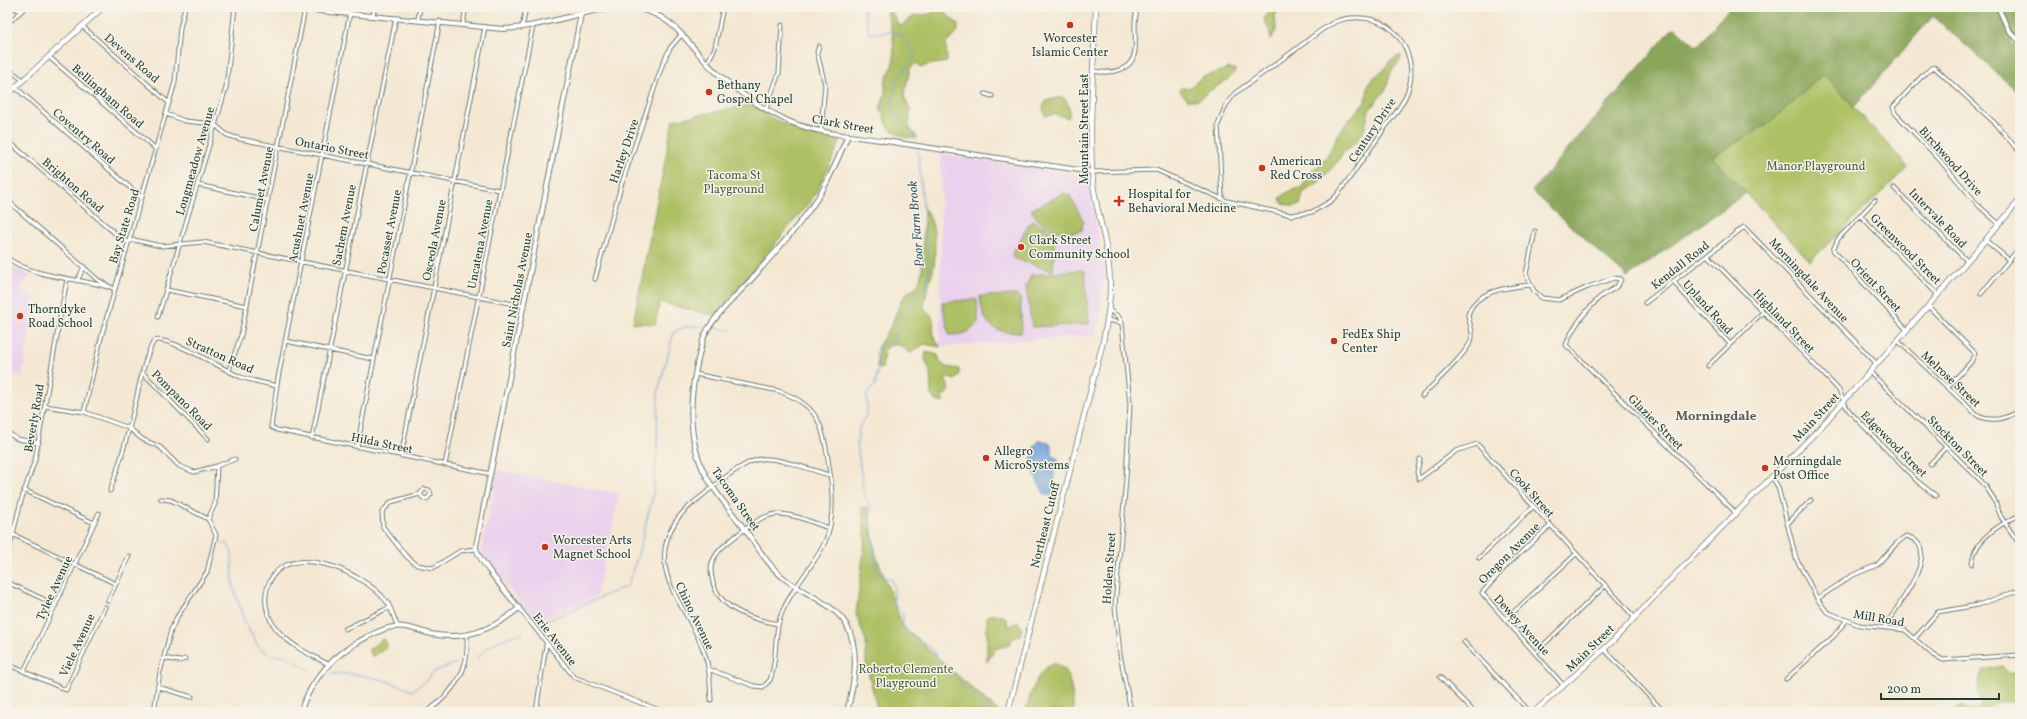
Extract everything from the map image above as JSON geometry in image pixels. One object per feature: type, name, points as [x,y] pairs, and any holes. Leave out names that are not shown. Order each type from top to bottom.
[{"type":"main road","points":[[7,95],[103,7]]},
{"type":"main road","name":"Mountain Street East","points":[[1096,7],[1093,71],[1093,172],[1099,217],[1108,260],[1110,286],[1107,320]]},
{"type":"main road","name":"Main Street","points":[[1534,712],[1604,649],[1772,477],[1898,341],[2020,200]]},
{"type":"main road","name":"Northeast Cutoff","points":[[1008,712],[1107,320]]},
{"type":"street","points":[[12,7],[21,11]]},
{"type":"street","points":[[7,24],[26,7]]},
{"type":"street","name":"Bay State Road","points":[[84,412],[97,352],[114,289],[177,75],[180,28],[185,7]]},
{"type":"street","name":"Longmeadow Avenue","points":[[158,317],[226,88],[236,7]]},
{"type":"street","points":[[280,7],[328,9],[350,13],[440,21],[485,27],[522,28],[616,7]]},
{"type":"street","points":[[373,15],[375,7]]},
{"type":"street","points":[[418,19],[420,7]]},
{"type":"street","points":[[463,24],[466,7]]},
{"type":"street","points":[[522,28],[526,7]]},
{"type":"street","name":"Saint Nicholas Avenue","points":[[476,550],[582,7]]},
{"type":"street","name":"Clark Street","points":[[629,7],[658,14],[669,21],[682,33],[707,63],[731,85],[766,109],[789,121],[820,130],[848,135],[1093,172]]},
{"type":"street","points":[[707,63],[715,48],[723,7]]},
{"type":"street","points":[[1093,71],[1104,73],[1117,72],[1131,60],[1135,51],[1134,23],[1138,7]]},
{"type":"street","points":[[1998,7],[2005,24],[2020,42]]},
{"type":"street","name":"Calumet Avenue","points":[[229,370],[239,341],[247,306],[305,9]]},
{"type":"street","name":"Acushnet Avenue","points":[[271,427],[277,386],[350,13]]},
{"type":"street","name":"Sachem Avenue","points":[[312,438],[396,17]]},
{"type":"street","name":"Century Drive","points":[[1093,172],[1156,170],[1222,198],[1291,214],[1312,212],[1331,201],[1366,155],[1407,93],[1411,76],[1410,60],[1406,50],[1396,34],[1386,25],[1372,19],[1357,17],[1339,21],[1325,28],[1235,93],[1226,105],[1218,125],[1222,198]]},
{"type":"street","name":"Pocasset Avenue","points":[[357,447],[440,21]]},
{"type":"street","points":[[766,109],[779,73],[782,25]]},
{"type":"street","name":"Devens Road","points":[[82,26],[169,103]]},
{"type":"street","name":"Uncatena Avenue","points":[[445,465],[533,26]]},
{"type":"street","name":"Osceola Avenue","points":[[401,456],[485,27]]},
{"type":"street","name":"Harley Drive","points":[[595,279],[621,186],[663,63],[670,48],[682,33]]},
{"type":"street","points":[[819,46],[817,52],[825,85],[820,130]]},
{"type":"street","name":"Bellingham Road","points":[[49,57],[156,149]]},
{"type":"street","name":"Birchwood Drive","points":[[1999,224],[1963,188],[1938,158],[1895,113],[1893,108],[1925,73],[1934,67],[1997,125],[2020,152]]},
{"type":"street","points":[[7,68],[23,80]]},
{"type":"street","name":"Coventry Road","points":[[15,87],[142,198]]},
{"type":"street","points":[[985,94],[992,96]]},
{"type":"street","name":"Ontario Street","points":[[166,114],[185,121],[215,125],[227,135],[235,138],[500,190]]},
{"type":"street","name":"Tacoma Street","points":[[847,712],[854,678],[855,659],[852,637],[841,617],[797,587],[773,568],[713,487],[698,455],[692,427],[692,396],[695,374],[703,340],[707,330],[754,277],[810,209],[826,184],[848,135]]},
{"type":"street","name":"Brighton Road","points":[[7,140],[123,240],[128,242]]},
{"type":"street","points":[[198,185],[268,200]]},
{"type":"street","name":"Intervale Road","points":[[1894,188],[1898,190],[1967,261]]},
{"type":"street","points":[[7,200],[98,280],[114,289]]},
{"type":"street","points":[[1860,215],[1875,200]]},
{"type":"street","name":"Orient Street","points":[[1860,215],[1838,239],[1833,250],[1907,330]]},
{"type":"street","name":"Greenwood Street","points":[[1860,215],[1938,295]]},
{"type":"street","name":"Morningdale Avenue","points":[[1726,240],[1742,227],[1746,227],[1877,364]]},
{"type":"street","points":[[1422,396],[1454,364],[1469,342],[1472,336],[1468,315],[1477,301],[1497,291],[1531,285],[1526,270],[1535,231]]},
{"type":"street","points":[[128,242],[134,240],[161,246],[203,242],[524,306]]},
{"type":"street","name":"Kendall Road","points":[[1645,303],[1726,240]]},
{"type":"street","points":[[1985,240],[2009,260]]},
{"type":"street","points":[[1981,294],[2020,247]]},
{"type":"street","name":"Highland Street","points":[[1708,255],[1838,389],[1842,395],[1843,402]]},
{"type":"street","points":[[7,258],[19,266],[40,273],[114,289]]},
{"type":"street","points":[[77,281],[84,267]]},
{"type":"street","name":"Glazier Street","points":[[1531,285],[1542,298],[1555,301],[1588,286],[1614,278],[1621,279],[1616,286],[1598,298],[1575,326],[1566,345],[1736,513]]},
{"type":"street","name":"Beverly Road","points":[[7,558],[24,490],[33,471],[67,279]]},
{"type":"street","name":"Upland Road","points":[[1674,281],[1730,344]]},
{"type":"street","points":[[167,290],[247,306]]},
{"type":"street","points":[[1928,306],[1972,349],[1975,356],[1947,388]]},
{"type":"street","points":[[1109,310],[1119,317],[1122,323]]},
{"type":"street","points":[[1708,366],[1763,312]]},
{"type":"street","points":[[1107,320],[1122,323]]},
{"type":"street","name":"Holden Street","points":[[1122,323],[1130,392],[1130,424],[1115,606],[1120,654],[1131,712]]},
{"type":"street","name":"Stratton Road","points":[[143,373],[151,346],[156,340],[160,340],[179,346],[244,378],[277,386]]},
{"type":"street","points":[[286,341],[373,359]]},
{"type":"street","name":"Melrose Street","points":[[1898,341],[1970,410],[1982,418],[2001,419],[2020,411]]},
{"type":"street","name":"Stockton Street","points":[[1870,372],[1984,484],[1994,499],[1999,514],[2020,545]]},
{"type":"street","points":[[110,491],[130,428],[143,373]]},
{"type":"street","name":"Pompano Road","points":[[143,373],[208,439]]},
{"type":"street","points":[[695,374],[779,391],[800,400],[814,414],[821,427],[832,504],[829,528],[821,550],[784,606],[778,624],[772,675],[765,686],[754,686],[708,668]]},
{"type":"street","name":"Edgewood Street","points":[[1843,402],[1845,407],[1917,481],[1936,496]]},
{"type":"street","points":[[45,406],[84,412],[130,428],[142,439],[160,447],[179,466],[194,472],[217,466],[235,459]]},
{"type":"street","name":"Hilda Street","points":[[271,427],[277,430],[312,438],[491,474]]},
{"type":"street","points":[[7,432],[17,439],[39,443]]},
{"type":"street","name":"Cook Street","points":[[1420,459],[1417,472],[1419,479],[1456,451],[1476,444],[1635,618]]},
{"type":"street","points":[[1930,464],[1946,447]]},
{"type":"street","name":"Chino Avenue","points":[[711,700],[708,668],[699,642],[670,587],[665,568],[664,557],[668,538],[676,520],[689,506],[713,487],[749,463],[762,459],[829,475]]},
{"type":"street","points":[[208,519],[215,504],[217,466]]},
{"type":"street","name":"Mill Road","points":[[1772,477],[1778,488],[1796,558],[1817,599],[1826,612],[1846,621],[1869,627],[1885,627],[1904,630],[1916,638],[1932,654],[1943,660],[2020,655]]},
{"type":"street","points":[[24,490],[94,522]]},
{"type":"street","points":[[420,494],[391,502],[382,512],[383,527],[406,556],[417,565],[432,568],[460,551],[476,550]]},
{"type":"street","points":[[154,712],[167,643],[177,617],[207,572],[216,535],[208,519],[171,500],[161,499]]},
{"type":"street","points":[[1787,524],[1811,500]]},
{"type":"street","points":[[1479,558],[1533,508]]},
{"type":"street","name":"Tylee Avenue","points":[[24,671],[99,513]]},
{"type":"street","points":[[778,624],[764,622],[739,612],[722,600],[714,588],[711,573],[714,559],[723,547],[745,530],[760,520],[777,514],[793,516],[829,528]]},
{"type":"street","points":[[1972,564],[1975,550],[2004,522],[2020,515]]},
{"type":"street","name":"Oregon Avenue","points":[[1482,593],[1507,565],[1550,526]]},
{"type":"street","points":[[12,534],[116,584]]},
{"type":"street","points":[[1817,599],[1851,576],[1877,565],[1897,543],[1906,536],[1910,537],[1918,543],[1921,548],[1922,561],[1917,575],[1885,627]]},
{"type":"street","name":"Erie Avenue","points":[[476,550],[546,644],[568,671],[576,678],[664,712]]},
{"type":"street","points":[[1505,620],[1576,554]]},
{"type":"street","points":[[108,601],[129,556]]},
{"type":"street","points":[[328,664],[288,641],[272,623],[265,600],[268,587],[278,572],[289,565],[303,562],[331,566],[353,574],[370,585],[382,596],[390,608],[398,627]]},
{"type":"street","points":[[7,582],[56,605]]},
{"type":"street","points":[[1535,653],[1605,586]]},
{"type":"street","points":[[1916,638],[1938,612],[1978,605],[2020,590]]},
{"type":"street","name":"Dewey Avenue","points":[[1482,593],[1564,686]]},
{"type":"street","name":"Viele Avenue","points":[[24,671],[66,690],[105,607]]},
{"type":"street","points":[[345,629],[390,608]]},
{"type":"street","points":[[300,712],[310,688],[328,664],[358,642],[384,629],[398,627],[440,636],[467,634],[493,626],[505,619],[518,608]]},
{"type":"street","points":[[1786,679],[1831,639],[1846,621]]},
{"type":"street","points":[[426,712],[440,701],[463,670],[465,664],[467,634]]},
{"type":"street","points":[[1464,642],[1530,712]]},
{"type":"street","points":[[536,712],[546,644]]},
{"type":"street","points":[[1604,649],[1664,712]]},
{"type":"street","points":[[164,658],[179,661],[185,660]]},
{"type":"street","points":[[7,664],[24,671]]},
{"type":"street","points":[[1440,677],[1474,712]]},
{"type":"street","points":[[158,687],[192,697]]},
{"type":"shaded area","name":"Clark Street Community School","points":[[941,154],[1085,176],[1089,181],[1104,277],[1101,314],[1095,335],[940,347]]},
{"type":"shaded area","name":"Thorndyke Road School","points":[[7,264],[30,275],[19,290],[35,298],[22,378],[7,368]]},
{"type":"shaded area","name":"Worcester Arts Magnet School","points":[[498,470],[620,494],[596,597],[535,622],[481,552]]},
{"type":"green space","points":[[939,7],[947,7],[946,14],[958,24],[958,31],[946,44],[947,62],[928,65],[921,68],[916,63],[910,69],[904,96],[910,110],[909,127],[917,137],[916,139],[904,137],[890,129],[880,109],[885,94],[885,81],[891,69],[894,58],[893,36],[887,12],[889,10],[892,12],[898,24],[901,26],[914,16],[930,14]]},
{"type":"green space","points":[[1272,7],[1286,7],[1275,14],[1276,30],[1271,40],[1269,29],[1264,19]]},
{"type":"green space","points":[[1730,7],[2020,7],[2020,33],[2011,42],[2020,51],[2020,94],[1933,16],[1854,107],[1824,74],[1770,122],[1712,157],[1746,193],[1627,277],[1532,191],[1674,27],[1697,47]]},
{"type":"green space","points":[[1401,55],[1400,61],[1391,72],[1386,89],[1369,110],[1364,131],[1356,142],[1342,154],[1338,161],[1320,181],[1303,193],[1300,205],[1293,206],[1282,203],[1280,198],[1288,192],[1302,187],[1314,169],[1327,156],[1340,131],[1366,100],[1369,83],[1373,78],[1383,71],[1390,61]]},
{"type":"green space","points":[[1230,68],[1236,70],[1228,79],[1208,92],[1199,100],[1188,100],[1179,90],[1181,88],[1190,88],[1202,77]]},
{"type":"green space","name":"Manor Playground","points":[[1824,74],[1908,167],[1810,261],[1712,157],[1770,122]]},
{"type":"green space","points":[[1056,98],[1064,98],[1067,102],[1069,108],[1068,118],[1054,114],[1045,116],[1043,106],[1046,101]]},
{"type":"green space","name":"Tacoma St Playground","points":[[750,103],[774,119],[791,127],[839,139],[840,142],[813,198],[715,316],[660,302],[655,324],[633,323],[673,120],[745,106]]},
{"type":"green space","points":[[1064,193],[1070,196],[1083,220],[1082,230],[1066,233],[1053,230],[1041,222],[1031,210]]},
{"type":"green space","points":[[924,209],[931,220],[933,228],[935,253],[934,266],[924,308],[931,315],[934,336],[940,347],[924,344],[910,353],[900,345],[890,345],[884,351],[882,368],[879,369],[877,366],[879,345],[891,326],[900,303],[907,293],[918,285],[922,272]]},
{"type":"green space","points":[[1032,220],[1052,233],[1055,247],[1053,271],[1013,258],[1012,253]]},
{"type":"green space","points":[[1082,270],[1085,272],[1089,324],[1032,327],[1026,287],[1031,275]]},
{"type":"green space","points":[[1016,295],[1020,298],[1022,332],[1004,332],[991,326],[983,314],[980,296]]},
{"type":"green space","points":[[977,299],[978,322],[975,326],[965,333],[949,335],[942,302]]},
{"type":"green space","points":[[926,352],[938,355],[940,362],[946,367],[959,369],[959,375],[955,380],[947,377],[945,378],[950,391],[947,394],[941,395],[944,401],[942,403],[935,400],[931,395],[930,372],[925,359]]},
{"type":"green space","name":"Roberto Clemente Playground","points":[[868,506],[876,555],[903,627],[999,712],[878,712],[866,663],[866,641],[856,614],[865,539],[862,508]]},
{"type":"green space","points":[[992,614],[1000,615],[1006,618],[1009,627],[1018,622],[1022,629],[1020,635],[1013,638],[1009,645],[995,649],[987,662],[987,617]]},
{"type":"green space","points":[[383,639],[388,646],[373,657],[368,650]]},
{"type":"green space","points":[[1054,663],[1065,671],[1068,677],[1072,691],[1074,712],[1025,712],[1038,678],[1042,672]]},
{"type":"green space","points":[[2003,666],[2006,671],[2011,674],[2020,668],[2020,699],[1990,705],[1984,712],[1953,712],[1961,706],[1971,710],[1979,709],[1981,703],[1977,692],[1981,674],[1984,670]]},
{"type":"water","points":[[1040,440],[1046,441],[1050,444],[1052,454],[1059,460],[1054,471],[1054,480],[1058,491],[1055,495],[1045,495],[1035,475],[1032,452]]},
{"type":"waterway","name":"Poor Farm Brook","points":[[863,7],[870,34],[887,32],[898,34],[907,41],[915,56],[897,79],[891,108],[916,138]]},
{"type":"waterway","name":"Poor Farm Brook","points":[[918,151],[929,270],[926,285],[895,322],[899,330],[893,335],[894,341],[877,347],[876,356],[879,363],[875,385],[867,394],[867,413],[859,428],[857,443],[864,496],[871,505],[870,530],[877,574],[884,578],[890,578],[894,586],[894,603],[903,615],[903,624],[905,629],[930,647],[946,669],[954,674],[966,690],[980,698],[990,712]]},
{"type":"waterway","points":[[546,621],[627,586],[638,555],[653,495],[657,453],[658,392],[674,332],[689,326],[705,327]]},
{"type":"waterway","points":[[713,328],[731,330]]},
{"type":"waterway","points":[[219,542],[228,544],[232,554],[233,586],[244,621],[259,648],[270,655],[286,656],[309,670]]},
{"type":"waterway","points":[[477,659],[487,648],[492,645],[523,633]]},
{"type":"waterway","points":[[330,674],[351,674],[372,677],[412,691],[428,679],[433,672],[456,663]]},
{"type":"place","name":"Worcester Islamic Center","points":[[1070,25]]},
{"type":"place","name":"Bethany Gospel Chapel","points":[[709,92]]},
{"type":"place","name":"American Red Cross","points":[[1262,168]]},
{"type":"place","name":"Hospital for Behavioral Medicine","points":[[1119,201]]},
{"type":"place","name":"Clark Street Community School","points":[[1021,247]]},
{"type":"place","name":"Thorndyke Road School","points":[[20,316]]},
{"type":"place","name":"FedEx Ship Center","points":[[1334,341]]},
{"type":"place","name":"Allegro MicroSystems","points":[[986,458]]},
{"type":"place","name":"Morningdale Post Office","points":[[1765,468]]},
{"type":"place","name":"Worcester Arts Magnet School","points":[[545,547]]},
{"type":"district","name":"Morningdale","points":[[1716,415]]}]
